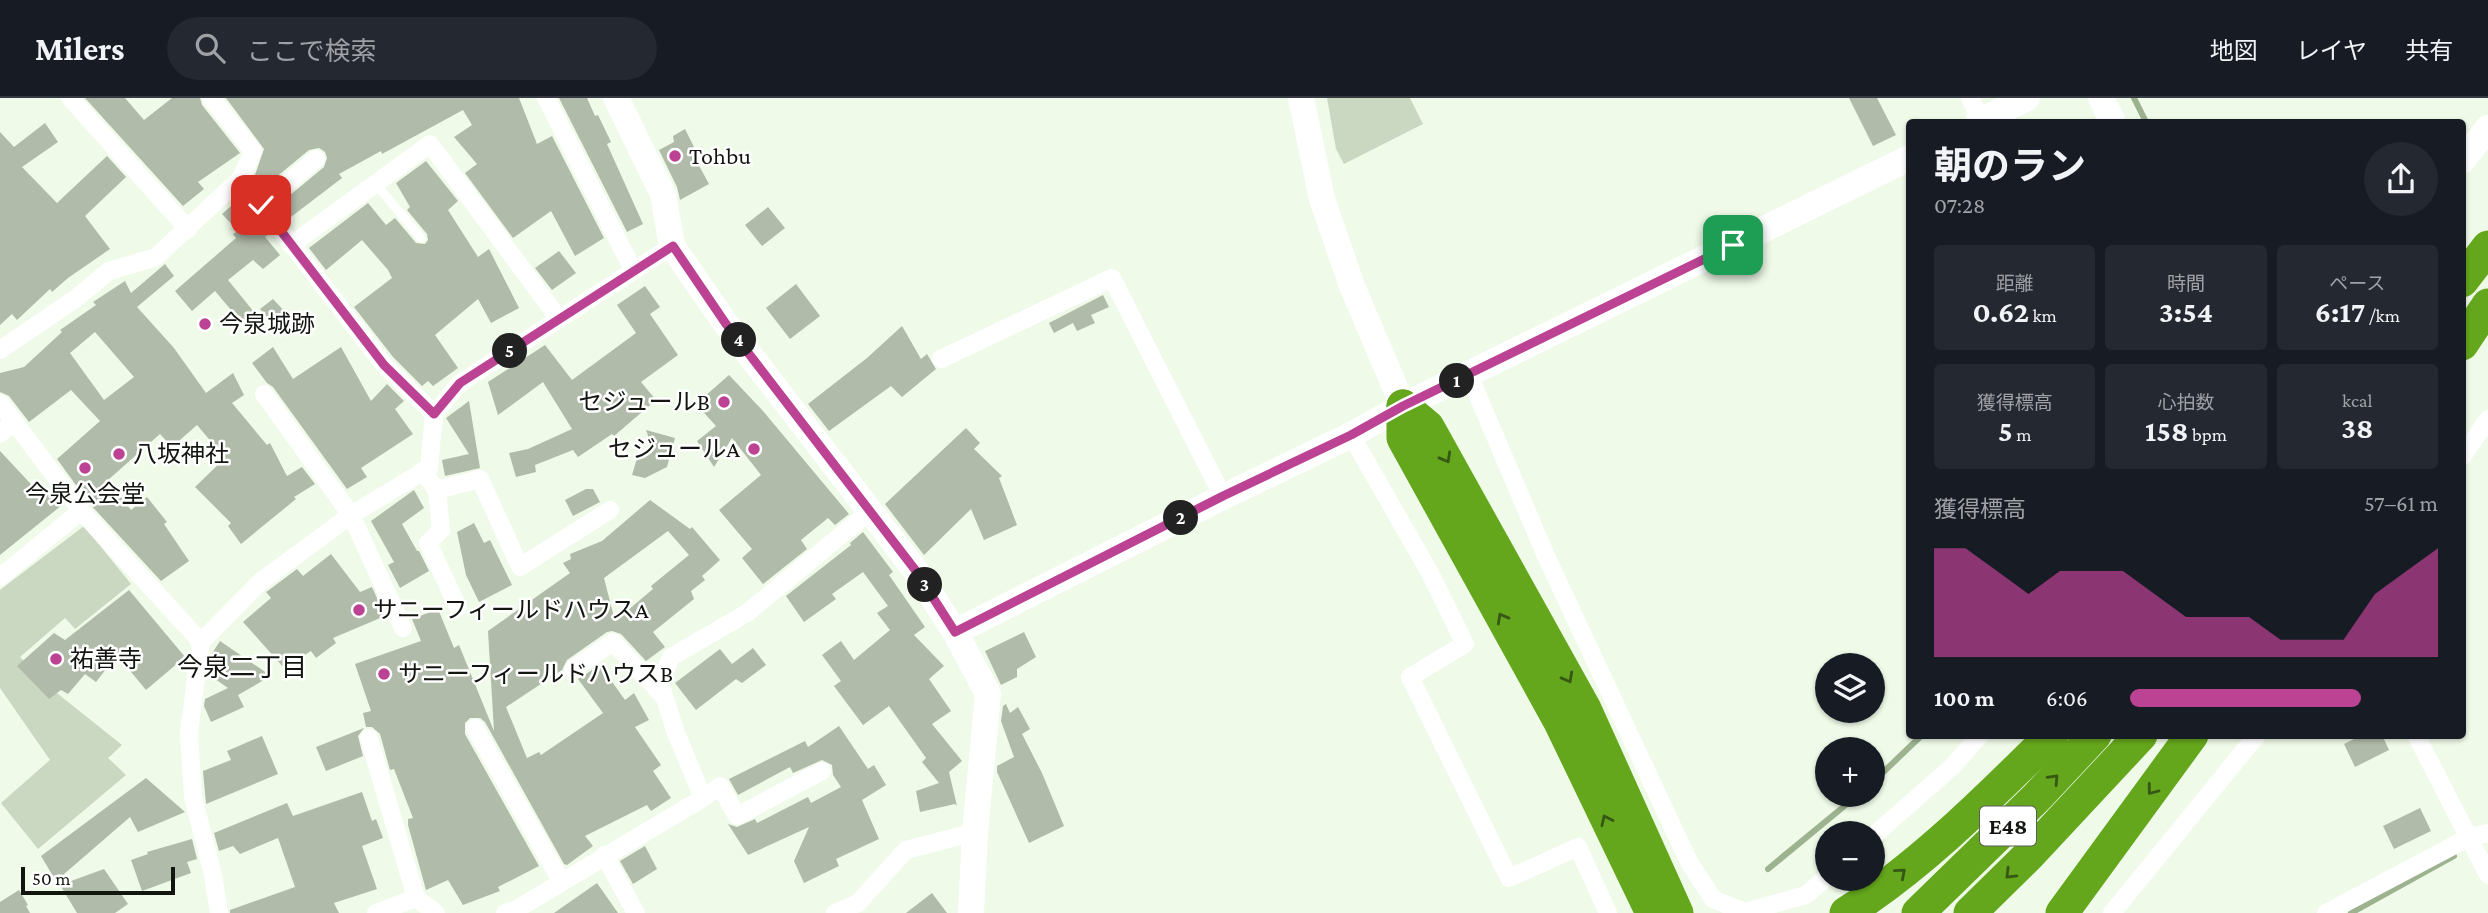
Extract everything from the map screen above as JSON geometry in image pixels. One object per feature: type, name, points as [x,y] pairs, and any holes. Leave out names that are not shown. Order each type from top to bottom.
[{"type":"highway","points":[[2466,276],[2488,247]]},
{"type":"highway","points":[[2466,330],[2488,302]]},
{"type":"highway","points":[[2466,338],[2488,302]]},
{"type":"highway","points":[[1403,406],[1403,438],[1560,722],[1646,888],[1652,913]]},
{"type":"highway","points":[[1846,913],[1880,892],[1995,791],[2048,739]]},
{"type":"highway","name":"E48","points":[[1918,913],[2037,797],[2091,739]]},
{"type":"highway","name":"E48","points":[[1970,913],[2029,855],[2137,739]]},
{"type":"highway","points":[[2062,913],[2189,739]]},
{"type":"highway","points":[[1646,888],[1677,913]]},
{"type":"highway","points":[[1646,888],[1688,913]]},
{"type":"street","points":[[70,98],[188,229]]},
{"type":"street","points":[[0,350],[75,299],[109,271],[156,257],[241,178],[253,151],[211,98]]},
{"type":"street","points":[[547,98],[633,270]]},
{"type":"street","points":[[616,98],[663,194],[673,246],[726,324],[916,571],[955,632],[988,694],[975,832],[971,913]]},
{"type":"street","points":[[1301,98],[1321,199],[1352,286],[1403,406]]},
{"type":"street","points":[[1977,114],[2027,98]]},
{"type":"street","points":[[2101,98],[2112,119]]},
{"type":"street","points":[[2466,156],[2488,128]]},
{"type":"street","points":[[291,245],[430,144],[559,319]]},
{"type":"street","points":[[261,205],[316,159]]},
{"type":"street","points":[[955,632],[1223,496],[1351,435],[1403,406],[1906,159]]},
{"type":"street","points":[[241,178],[384,365],[434,414]]},
{"type":"street","points":[[219,913],[213,875],[193,797],[189,732],[201,642],[260,582],[351,515],[429,467],[434,414],[460,383],[673,246]]},
{"type":"street","points":[[941,359],[1112,278],[1223,496]]},
{"type":"street","points":[[1469,375],[1552,568],[1689,862],[1713,899],[1745,912],[1806,895],[1815,887]]},
{"type":"street","points":[[264,394],[351,515],[403,628]]},
{"type":"street","points":[[0,403],[7,428],[201,642]]},
{"type":"street","points":[[2466,451],[2488,419]]},
{"type":"street","points":[[1351,435],[1430,573],[1465,644],[1410,677],[1510,878],[1578,847],[1608,913]]},
{"type":"street","points":[[422,471],[437,490],[441,530],[428,543],[458,607]]},
{"type":"street","points":[[437,490],[480,479],[520,568],[610,510]]},
{"type":"street","points":[[0,577],[81,511]]},
{"type":"street","points":[[703,798],[676,733],[660,683],[671,657],[747,613],[869,512]]},
{"type":"street","points":[[573,669],[614,642],[665,699]]},
{"type":"street","points":[[475,728],[561,881]]},
{"type":"street","points":[[369,738],[416,898],[436,913]]},
{"type":"street","points":[[1885,826],[1953,766],[1977,739]]},
{"type":"street","points":[[2112,913],[2254,739]]},
{"type":"street","points":[[2418,739],[2488,875]]},
{"type":"street","points":[[514,912],[720,786],[737,817],[822,771]]},
{"type":"street","points":[[835,913],[858,903],[906,850],[975,832]]},
{"type":"street","points":[[2326,913],[2468,838],[2488,832]]},
{"type":"street","points":[[604,855],[636,913]]},
{"type":"street","points":[[376,913],[416,898]]},
{"type":"lane","points":[[375,183],[421,238]]},
{"type":"green space","points":[[1327,98],[1410,98],[1423,124],[1344,164],[1336,149]]},
{"type":"green space","points":[[84,526],[131,584],[75,629],[65,618],[20,657],[58,694],[122,745],[108,758],[126,775],[38,849],[1,803],[50,760],[0,688],[0,590]]},
{"type":"building","points":[[85,98],[125,98],[144,120],[172,98],[200,98],[202,105],[240,153],[198,182],[204,189],[183,206]]},
{"type":"building","points":[[226,98],[519,98],[537,144],[552,136],[604,238],[575,256],[551,211],[513,238],[465,173],[477,164],[454,137],[472,125],[463,110],[339,174],[342,178],[287,220],[277,206],[324,167],[327,158],[325,152],[319,148],[309,150],[263,188],[255,175],[264,149]]},
{"type":"building","points":[[559,98],[587,98],[611,142],[607,144],[643,224],[627,232]]},
{"type":"building","points":[[1849,98],[1877,98],[1896,135],[1873,146]]},
{"type":"building","points":[[45,123],[58,142],[22,167],[57,203],[107,156],[126,177],[85,216],[110,249],[52,292],[50,289],[17,320],[12,314],[0,325],[0,132],[14,147]]},
{"type":"building","points":[[685,129],[694,147],[690,149],[709,184],[680,200],[677,187],[659,150],[674,142],[673,136]]},
{"type":"building","points":[[426,161],[458,201],[448,210],[478,257],[489,249],[519,308],[491,323],[478,299],[435,335],[458,368],[433,386],[428,381],[422,386],[393,357],[354,307],[392,278],[362,240],[326,270],[309,248],[368,203],[386,225],[395,218],[416,243],[425,244],[428,240],[427,234],[407,210],[410,207],[396,183]]},
{"type":"building","points":[[241,197],[269,234],[265,237],[280,255],[263,269],[253,260],[228,280],[254,312],[242,323],[215,291],[192,311],[175,291],[236,238],[233,234],[238,231],[222,214]]},
{"type":"building","points":[[768,207],[785,228],[762,246],[745,225]]},
{"type":"building","points":[[559,251],[576,273],[552,290],[535,268]]},
{"type":"building","points":[[165,264],[174,276],[137,307],[174,348],[206,393],[233,373],[244,395],[232,403],[267,445],[270,443],[287,476],[302,467],[315,484],[294,497],[296,499],[241,544],[228,526],[231,523],[195,487],[225,458],[197,425],[172,447],[160,434],[108,480],[131,510],[147,497],[167,522],[164,524],[189,561],[161,581],[89,503],[57,459],[100,421],[71,390],[29,422],[9,396],[0,392],[0,373],[24,367],[62,332],[60,330],[96,305],[93,302],[125,281],[131,293]],"holes":[[[95,332],[134,377],[104,400],[70,353]]]},
{"type":"building","points":[[796,284],[820,316],[790,339],[766,308]]},
{"type":"building","points":[[645,286],[660,307],[650,314],[678,355],[641,382],[656,400],[614,436],[612,434],[578,457],[573,450],[535,465],[536,472],[516,477],[509,453],[528,449],[572,429],[543,382],[498,415],[488,382],[545,345],[572,380],[636,333],[617,305]]},
{"type":"building","points":[[1103,295],[1109,307],[1091,315],[1095,323],[1077,331],[1073,323],[1054,333],[1049,323]]},
{"type":"building","points":[[273,299],[289,316],[275,328],[260,309]]},
{"type":"building","points":[[902,326],[921,359],[927,354],[936,369],[902,397],[891,386],[829,431],[808,404],[867,358]]},
{"type":"building","points":[[273,347],[293,379],[341,347],[371,401],[387,384],[404,401],[395,409],[413,434],[361,468],[367,477],[347,489],[273,387],[252,363]]},
{"type":"building","points":[[729,375],[763,411],[849,514],[835,525],[828,518],[801,540],[807,549],[763,584],[742,558],[752,549],[719,510],[761,475],[732,438],[714,467],[697,441],[716,426],[696,404]]},
{"type":"building","points":[[469,401],[480,468],[445,476],[442,460],[469,454],[446,418]]},
{"type":"building","points":[[966,428],[980,443],[974,449],[1002,476],[999,478],[1017,525],[984,540],[971,509],[924,555],[885,504]]},
{"type":"building","points":[[646,430],[675,438],[667,467],[645,478],[632,475],[638,455],[652,447]]},
{"type":"building","points":[[0,451],[42,496],[50,489],[62,505],[0,555]]},
{"type":"building","points":[[586,489],[593,489],[600,502],[573,516],[565,500]]},
{"type":"building","points":[[414,490],[424,508],[402,524],[429,571],[400,588],[388,565],[394,562],[371,521]]},
{"type":"building","points":[[650,500],[690,529],[692,527],[720,560],[702,576],[705,580],[691,591],[694,599],[653,632],[665,647],[646,661],[621,634],[607,632],[567,660],[562,670],[506,707],[527,758],[539,752],[541,755],[603,713],[578,679],[600,665],[625,700],[634,693],[649,720],[635,727],[661,765],[653,771],[671,798],[651,811],[647,805],[585,836],[593,846],[567,865],[564,864],[485,722],[480,718],[470,718],[465,723],[465,734],[539,866],[498,887],[500,891],[463,905],[448,880],[426,890],[408,825],[408,819],[413,818],[394,769],[390,770],[380,734],[372,727],[366,727],[363,713],[371,711],[355,664],[421,641],[412,619],[438,609],[454,648],[459,645],[494,731],[488,631],[570,573],[563,563],[571,559],[570,554],[602,541]],"holes":[[[668,531],[689,555],[651,586],[653,589],[615,621],[604,578]]]},
{"type":"building","points":[[474,523],[484,543],[490,540],[512,585],[479,602],[466,575],[457,532]]},
{"type":"building","points":[[863,532],[893,572],[889,575],[925,627],[914,635],[944,666],[929,679],[951,711],[932,724],[962,761],[949,772],[957,806],[955,804],[920,812],[916,791],[939,783],[922,762],[926,758],[889,706],[863,725],[834,686],[841,681],[822,655],[841,641],[854,660],[890,630],[877,613],[888,606],[863,572],[832,594],[836,599],[804,622],[786,596],[851,545]]},
{"type":"building","points":[[331,554],[360,592],[372,587],[385,616],[333,638],[336,643],[316,658],[311,651],[284,668],[243,622],[271,598],[266,592],[297,569],[303,576]]},
{"type":"building","points":[[129,590],[185,657],[146,690],[117,655],[96,682],[85,674],[68,694],[61,690],[49,699],[17,666],[54,633],[65,640]]},
{"type":"building","points":[[1024,632],[1036,657],[1017,669],[1017,677],[1001,685],[985,651]]},
{"type":"building","points":[[220,641],[271,676],[238,695],[244,707],[211,722],[204,706],[205,699],[228,688],[208,674],[211,655]]},
{"type":"building","points":[[753,648],[766,665],[742,683],[736,679],[696,710],[675,683],[720,649],[732,664]]},
{"type":"building","points":[[1006,704],[1010,713],[1018,707],[1030,729],[1022,734],[1064,826],[1029,843],[997,772],[997,766],[1014,757],[1001,721],[1003,706]]},
{"type":"building","points":[[839,726],[868,769],[874,765],[886,785],[862,800],[879,839],[836,859],[839,866],[804,883],[794,861],[809,827],[748,855],[728,824],[737,827],[755,819],[757,823],[808,797],[811,803],[841,787],[833,775],[832,765],[822,760],[793,773],[790,767],[738,795],[729,779],[805,741],[808,747]]},
{"type":"building","points":[[364,728],[358,736],[363,756],[326,771],[316,747]]},
{"type":"building","points":[[262,736],[278,774],[206,804],[203,771],[231,760],[227,751]]},
{"type":"building","points":[[2354,739],[2384,739],[2389,750],[2355,767],[2344,744]]},
{"type":"building","points":[[146,778],[185,812],[138,832],[130,817],[56,881],[41,856]]},
{"type":"building","points":[[362,792],[372,821],[376,819],[383,838],[362,846],[377,889],[334,903],[339,913],[230,913],[230,910],[295,887],[278,838],[240,854],[233,846],[219,851],[214,833],[287,803],[293,816]]},
{"type":"building","points":[[2420,808],[2431,831],[2394,849],[2383,826]]},
{"type":"building","points":[[192,839],[197,859],[187,862],[191,873],[142,891],[131,860],[148,854],[147,852]]},
{"type":"building","points":[[645,846],[657,869],[633,884],[620,861]]},
{"type":"building","points":[[104,869],[128,904],[115,913],[77,913],[60,885]]},
{"type":"building","points":[[597,883],[618,913],[554,913]]},
{"type":"building","points":[[19,890],[30,913],[0,913],[0,902]]},
{"type":"building","points":[[932,893],[947,913],[906,913]]},
{"type":"waterway","points":[[2134,98],[2144,119]]},
{"type":"waterway","points":[[1885,771],[1918,739]]},
{"type":"waterway","points":[[1768,869],[1843,807]]},
{"type":"waterway","points":[[2351,913],[2454,856]]},
{"type":"place","name":"Tohbu","points":[[675,156]]},
{"type":"place","name":"今泉城跡","points":[[205,324]]},
{"type":"place","name":"セジュールB","points":[[724,402]]},
{"type":"place","name":"セジュールA","points":[[754,449]]},
{"type":"place","name":"八坂神社","points":[[119,454]]},
{"type":"place","name":"今泉公会堂","points":[[85,468]]},
{"type":"place","name":"サニーフィールドハウスA","points":[[359,610]]},
{"type":"place","name":"祐善寺","points":[[56,659]]},
{"type":"place","name":"サニーフィールドハウスB","points":[[384,674]]},
{"type":"district","name":"今泉二丁目","points":[[242,667]]},
{"type":"route","points":[[261,205],[384,365],[434,414],[460,383],[673,246],[726,324],[916,571],[955,632],[1223,496],[1351,435],[1403,406],[1733,245]]}]
